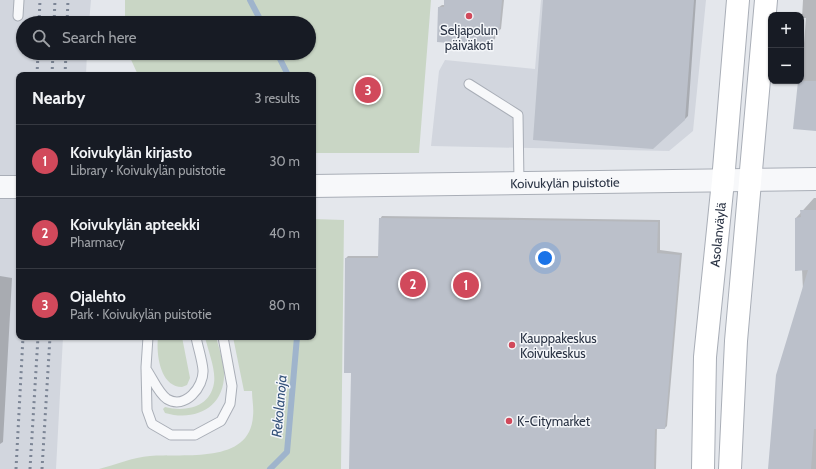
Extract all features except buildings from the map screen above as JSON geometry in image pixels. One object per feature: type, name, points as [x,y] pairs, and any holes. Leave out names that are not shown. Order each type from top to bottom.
[{"type":"main road","name":"Asolanväylä","points":[[703,469],[705,357],[723,181],[738,0]]},
{"type":"main road","points":[[730,469],[736,341],[766,0]]},
{"type":"street","name":"Koivukylän puistotie","points":[[316,186],[816,179]]},
{"type":"street","points":[[0,187],[16,187]]},
{"type":"lane","points":[[18,16],[19,0]]},
{"type":"lane","points":[[469,84],[518,115],[519,183]]},
{"type":"lane","points":[[148,340],[146,367],[147,410],[152,424],[171,435],[195,434],[221,421],[230,404],[232,386],[224,340]]},
{"type":"lane","points":[[146,367],[160,392],[167,399],[181,401],[194,395],[200,385],[203,371],[197,340]]},
{"type":"shaded area","points":[[0,0],[91,0],[90,16],[16,16],[16,60],[87,60],[86,72],[16,72],[16,340],[63,340],[56,469],[0,469]]},
{"type":"shaded area","points":[[541,0],[706,0],[693,131],[669,151],[431,146],[439,71],[445,60],[535,69]]},
{"type":"green space","points":[[125,0],[431,0],[419,153],[316,153],[316,72],[137,72],[131,60],[316,60],[316,16],[125,16]]},
{"type":"green space","points":[[316,219],[344,220],[341,469],[99,469],[131,459],[164,455],[197,455],[228,449],[240,442],[249,432],[253,416],[252,391],[244,391],[234,340],[316,340]]},
{"type":"green space","points":[[158,340],[183,340],[190,378],[187,385],[182,387],[175,386],[164,376],[159,360]]},
{"type":"green space","points":[[206,340],[217,340],[224,371],[223,384],[220,394],[214,402],[207,409],[198,413],[177,415],[165,413],[163,409],[165,407],[181,409],[188,408],[202,403],[207,398],[212,391],[214,383],[214,372]]},
{"type":"waterway","name":"Rekolanoja","points":[[250,0],[258,16]]},
{"type":"waterway","name":"Rekolanoja","points":[[280,60],[286,72]]},
{"type":"waterway","name":"Rekolanoja","points":[[270,469],[287,452],[297,340]]},
{"type":"railway","points":[[39,16],[40,0]]},
{"type":"railway","points":[[54,16],[55,0]]},
{"type":"railway","points":[[67,16],[68,0]]},
{"type":"railway","points":[[37,72],[38,60]]},
{"type":"railway","points":[[52,72],[53,60]]},
{"type":"railway","points":[[65,72],[66,60]]},
{"type":"railway","points":[[16,469],[23,340]]},
{"type":"railway","points":[[30,469],[38,340]]},
{"type":"railway","points":[[42,469],[50,340]]},
{"type":"place","name":"Seljapolun päiväkoti","points":[[469,16]]},
{"type":"place","name":"Ojalehto","points":[[368,90]]},
{"type":"place","name":"Koivukylän apteekki","points":[[413,284]]},
{"type":"place","name":"Koivukylän kirjasto","points":[[466,285]]},
{"type":"place","name":"Kauppakeskus Koivukeskus","points":[[512,345]]},
{"type":"place","name":"K-Citymarket","points":[[509,421]]}]
